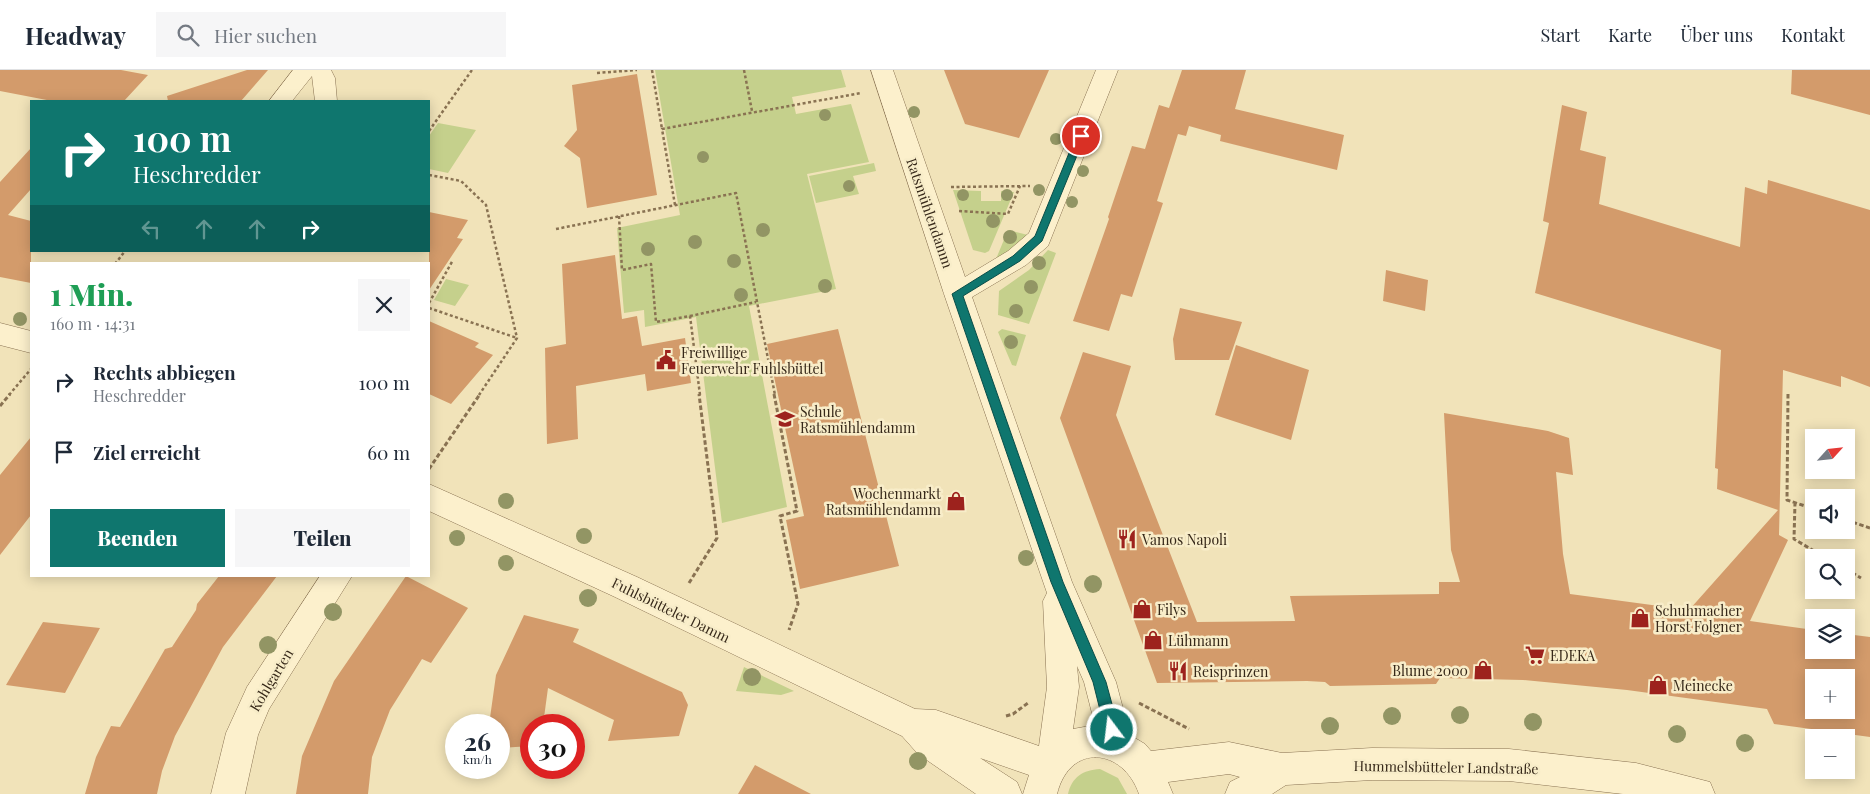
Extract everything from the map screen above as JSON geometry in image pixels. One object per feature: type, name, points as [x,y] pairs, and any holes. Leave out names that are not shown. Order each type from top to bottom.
[{"type":"street","points":[[281,100],[305,70]]},
{"type":"street","points":[[320,70],[324,78],[326,100]]},
{"type":"street","points":[[957,294],[1027,251],[1039,239],[1107,70]]},
{"type":"street","name":"Ratsmühlendamm","points":[[885,79],[1057,582],[1100,682],[1116,745]]},
{"type":"street","points":[[0,334],[30,342]]},
{"type":"street","name":"Fuhlsbütteler Damm","points":[[430,497],[626,587],[913,726],[929,743],[1005,794]]},
{"type":"street","name":"Kohlgarten","points":[[228,794],[242,734],[258,698],[336,577]]},
{"type":"street","name":"Ratsmühlendamm","points":[[1047,773],[1063,687],[1057,582]]},
{"type":"street","name":"Fuhlsbütteler Damm","points":[[913,726],[936,726],[1047,773]]},
{"type":"street","points":[[1047,773],[1066,748],[1082,742],[1099,741],[1116,745],[1133,755],[1150,781]]},
{"type":"street","name":"Hummelsbütteler Landstraße","points":[[1150,781],[1229,758],[1282,769],[1372,764],[1509,765],[1636,779],[1698,794]]},
{"type":"street","name":"Hummelsbütteler Landstraße","points":[[1242,794],[1282,769]]},
{"type":"path","points":[[430,130],[472,70]]},
{"type":"path","points":[[597,73],[618,73],[637,70]]},
{"type":"path","points":[[652,70],[675,205]]},
{"type":"path","points":[[744,70],[752,112]]},
{"type":"path","points":[[662,129],[752,112],[885,79]]},
{"type":"path","points":[[430,175],[462,181],[486,205],[517,338],[430,468]]},
{"type":"path","points":[[955,210],[1008,214],[1020,186]]},
{"type":"path","points":[[950,195],[947,187],[1061,186]]},
{"type":"path","points":[[556,229],[736,193],[797,511],[780,516],[798,604],[797,612]]},
{"type":"path","points":[[619,216],[622,270],[651,264],[656,322],[756,302]]},
{"type":"path","points":[[117,262],[124,252]]},
{"type":"path","points":[[430,301],[453,260]]},
{"type":"path","points":[[430,308],[517,338]]},
{"type":"path","points":[[690,316],[717,538],[700,566]]},
{"type":"path","points":[[0,406],[30,370]]},
{"type":"path","points":[[1788,394],[1787,500],[1805,506]]},
{"type":"path","points":[[1795,502],[1794,539],[1811,549]]},
{"type":"path","points":[[1855,523],[1870,528]]},
{"type":"path","points":[[1855,574],[1861,578]]},
{"type":"green space","points":[[655,70],[841,70],[846,87],[792,97],[796,114],[851,104],[869,162],[807,174],[836,289],[749,306],[787,507],[722,523],[696,317],[645,327],[644,310],[624,313],[617,228],[680,215]]},
{"type":"green space","points":[[438,123],[476,130],[448,173],[430,169],[430,135]]},
{"type":"green space","points":[[874,163],[876,171],[853,176],[859,194],[816,203],[809,176]]},
{"type":"green space","points":[[953,190],[981,191],[981,201],[1001,201],[1001,191],[1014,192],[989,251],[985,253],[973,250]]},
{"type":"green space","points":[[1008,230],[1028,235],[1010,251],[996,259]]},
{"type":"green space","points":[[1048,250],[1056,253],[1029,324],[998,315],[999,291],[1029,270]]},
{"type":"green space","points":[[446,279],[469,285],[455,306],[434,300]]},
{"type":"green space","points":[[1002,329],[1026,335],[1016,366],[1012,365],[998,332]]},
{"type":"green space","points":[[744,667],[794,691],[781,695],[736,691]]},
{"type":"green space","points":[[1100,769],[1118,778],[1127,794],[1068,794],[1075,779],[1088,771]]},
{"type":"building","points":[[0,70],[121,70],[148,75],[125,100],[47,100],[0,91]]},
{"type":"building","points":[[247,70],[268,70],[242,100],[168,100],[167,96]]},
{"type":"building","points":[[944,70],[1049,70],[1019,138],[965,124]]},
{"type":"building","points":[[1182,70],[1246,70],[1235,109],[1344,135],[1337,170],[1220,141],[1221,135],[1189,126],[1186,136],[1178,134],[1157,201],[1163,203],[1132,297],[1121,294],[1109,331],[1073,321],[1109,219],[1108,217],[1132,146],[1145,149],[1159,105],[1169,108]]},
{"type":"building","points":[[1792,70],[1870,70],[1870,115],[1791,94]]},
{"type":"building","points":[[637,74],[657,195],[587,208],[580,158],[564,146],[577,130],[572,85]]},
{"type":"building","points":[[1562,105],[1587,112],[1580,150],[1606,157],[1599,204],[1740,247],[1745,187],[1767,194],[1768,180],[1870,210],[1870,387],[1841,376],[1841,387],[1783,370],[1779,535],[1788,540],[1750,621],[1805,629],[1805,659],[1855,659],[1855,635],[1870,637],[1870,737],[1855,735],[1855,729],[1811,729],[1774,724],[1767,709],[1627,690],[1523,680],[1440,678],[1436,684],[1330,686],[1325,682],[1307,681],[1157,683],[1060,418],[1083,352],[1131,366],[1116,415],[1197,622],[1295,621],[1290,596],[1439,594],[1439,582],[1460,582],[1451,550],[1444,413],[1548,431],[1569,438],[1573,475],[1556,472],[1563,554],[1570,594],[1689,610],[1778,510],[1717,489],[1718,469],[1715,468],[1721,350],[1535,293],[1549,223],[1543,221]]},
{"type":"building","points":[[30,149],[30,190],[8,215],[30,221],[30,283],[0,277],[0,182]]},
{"type":"building","points":[[430,212],[468,220],[457,238],[463,239],[430,288]]},
{"type":"building","points":[[615,255],[622,319],[637,316],[642,346],[685,338],[691,383],[647,391],[645,374],[576,386],[578,439],[547,444],[545,348],[566,344],[562,264]]},
{"type":"building","points":[[1386,270],[1428,280],[1425,311],[1383,301]]},
{"type":"building","points":[[1180,308],[1242,322],[1229,360],[1175,360],[1173,339]]},
{"type":"building","points":[[430,321],[479,343],[475,347],[493,355],[451,404],[430,394]]},
{"type":"building","points":[[838,329],[899,566],[800,589],[786,520],[804,516],[767,344]]},
{"type":"building","points":[[1236,345],[1309,370],[1291,440],[1215,415]]},
{"type":"building","points":[[30,438],[30,516],[0,555],[0,475]]},
{"type":"building","points":[[218,577],[276,577],[223,647],[175,736],[162,771],[157,794],[85,794],[96,757],[111,726],[120,727],[165,649],[172,647],[196,610],[197,604]]},
{"type":"building","points":[[405,577],[468,608],[431,663],[422,659],[390,710],[372,757],[368,794],[296,794],[302,756],[334,681]]},
{"type":"building","points":[[524,615],[579,629],[573,642],[682,692],[688,705],[679,736],[608,741],[614,720],[548,688],[544,714],[520,714],[520,747],[510,747],[510,714],[491,714],[496,675]]},
{"type":"building","points":[[43,622],[100,628],[65,693],[6,685]]},
{"type":"building","points":[[755,765],[811,794],[738,794]]},
{"type":"place","name":"Freiwillige Feuerwehr Fuhlsbüttel","points":[[666,360]]},
{"type":"place","name":"Schule Ratsmühlendamm","points":[[785,419]]},
{"type":"place","name":"Wochenmarkt Ratsmühlendamm","points":[[956,501]]},
{"type":"place","name":"Vamos Napoli","points":[[1127,539]]},
{"type":"place","name":"Filys","points":[[1142,609]]},
{"type":"place","name":"Schuhmacher Horst Folgner","points":[[1640,618]]},
{"type":"place","name":"Lühmann","points":[[1153,640]]},
{"type":"place","name":"EDEKA","points":[[1535,655]]},
{"type":"place","name":"Blume 2000","points":[[1483,670]]},
{"type":"place","name":"Reisprinzen","points":[[1178,671]]},
{"type":"place","name":"Meinecke","points":[[1658,685]]},
{"type":"route","points":[[1081,136],[1039,239],[1017,258],[957,294],[1057,582],[1100,682],[1112,730]]}]
